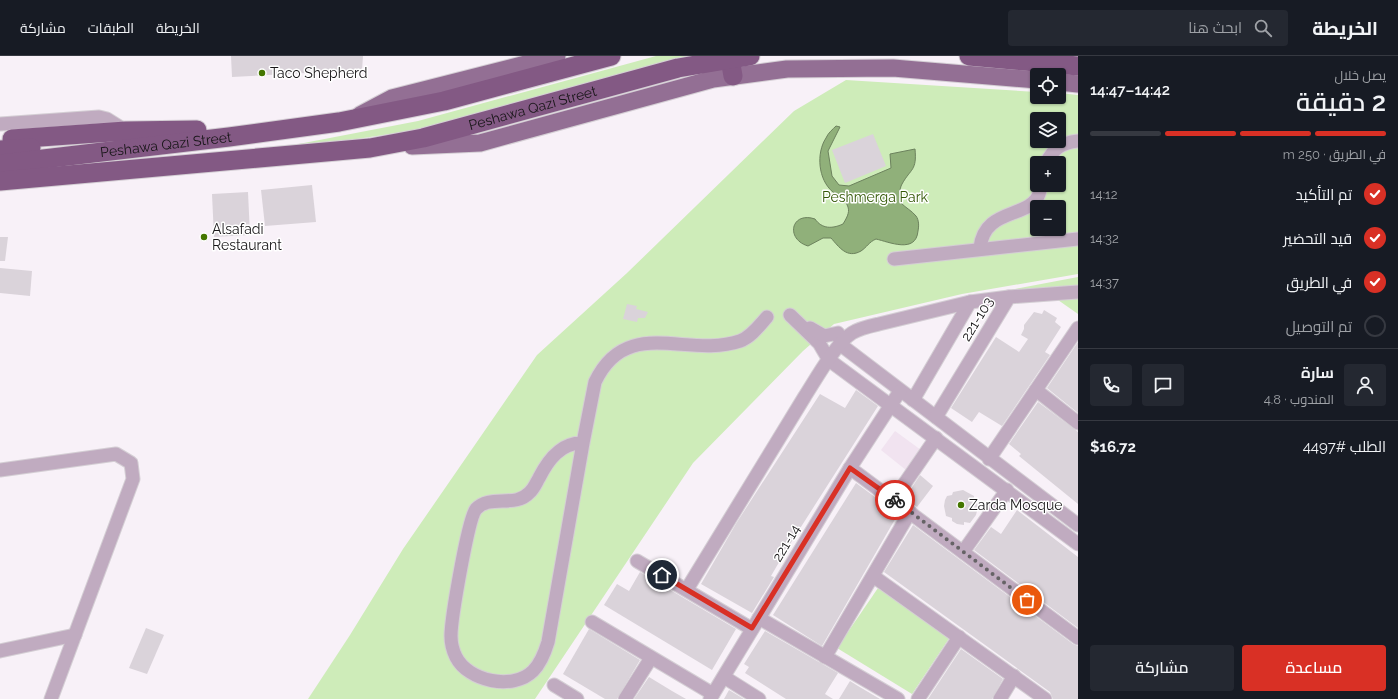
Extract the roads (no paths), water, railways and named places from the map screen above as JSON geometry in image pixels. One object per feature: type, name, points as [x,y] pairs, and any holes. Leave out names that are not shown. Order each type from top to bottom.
[{"type":"highway","name":"Peshawa Qazi Street","points":[[0,164],[222,138],[335,122],[444,102],[557,61],[611,56]]},
{"type":"highway","name":"Peshawa Qazi Street","points":[[0,181],[370,148],[423,138],[678,68],[732,67],[750,56]]},
{"type":"highway","points":[[969,56],[1078,66]]},
{"type":"highway","name":"Peshawa Qazi Street","points":[[0,150],[335,122]]},
{"type":"highway","points":[[0,140],[126,131],[231,130]]},
{"type":"highway","name":"Peshawa Qazi Street","points":[[0,194],[221,169],[313,153]]},
{"type":"main road","points":[[732,67],[786,69],[892,68],[1030,79]]},
{"type":"main road","points":[[1066,83],[1078,84]]},
{"type":"street","points":[[0,124],[99,117],[107,119],[126,131]]},
{"type":"street","points":[[1050,156],[1052,151],[1068,142],[1078,141]]},
{"type":"street","points":[[980,248],[981,238],[993,222],[1009,213],[1031,206],[1040,192]]},
{"type":"street","points":[[894,258],[1078,239]]},
{"type":"street","name":"221-103","points":[[936,417],[1009,297],[1078,292]]},
{"type":"street","points":[[687,589],[829,360],[849,336],[864,328],[970,302],[1009,297]]},
{"type":"street","points":[[913,400],[970,302]]},
{"type":"street","points":[[1078,525],[989,459],[841,345],[838,333],[824,336],[792,313],[819,343],[829,360],[1007,490],[1078,544]]},
{"type":"street","points":[[583,443],[573,442],[560,449],[547,463],[532,491],[524,498],[509,502],[487,502],[475,510],[467,535],[451,637],[457,658],[470,671],[484,679],[498,683],[517,681],[532,672],[542,658],[548,642],[583,443],[595,382],[599,373],[620,352],[638,344],[718,346],[740,341],[748,337],[767,317]]},
{"type":"street","points":[[989,459],[1077,333]]},
{"type":"street","points":[[1036,390],[1078,423]]},
{"type":"street","name":"221-14","points":[[712,697],[850,468],[890,404],[900,391]]},
{"type":"street","points":[[894,499],[936,438]]},
{"type":"street","points":[[0,470],[116,454],[131,463],[133,478],[51,699]]},
{"type":"street","points":[[850,468],[894,499],[1078,638]]},
{"type":"street","points":[[963,552],[1007,490]]},
{"type":"street","points":[[825,657],[910,512]]},
{"type":"street","points":[[637,561],[687,589],[825,657],[898,699]]},
{"type":"street","points":[[873,576],[1045,699]]},
{"type":"street","points":[[592,622],[712,697]]},
{"type":"street","points":[[0,652],[75,635]]},
{"type":"street","points":[[918,699],[960,637]]},
{"type":"street","points":[[625,699],[651,658]]},
{"type":"street","points":[[1000,699],[1014,676]]},
{"type":"street","points":[[724,677],[759,699]]},
{"type":"street","points":[[554,685],[578,699]]},
{"type":"place","name":"Taco Shepherd","points":[[262,73]]},
{"type":"place","name":"Alsafadi Restaurant","points":[[204,237]]},
{"type":"place","name":"Zarda Mosque","points":[[961,505]]},
{"type":"park label","name":"Peshmerga Park","points":[[875,197]]}]
